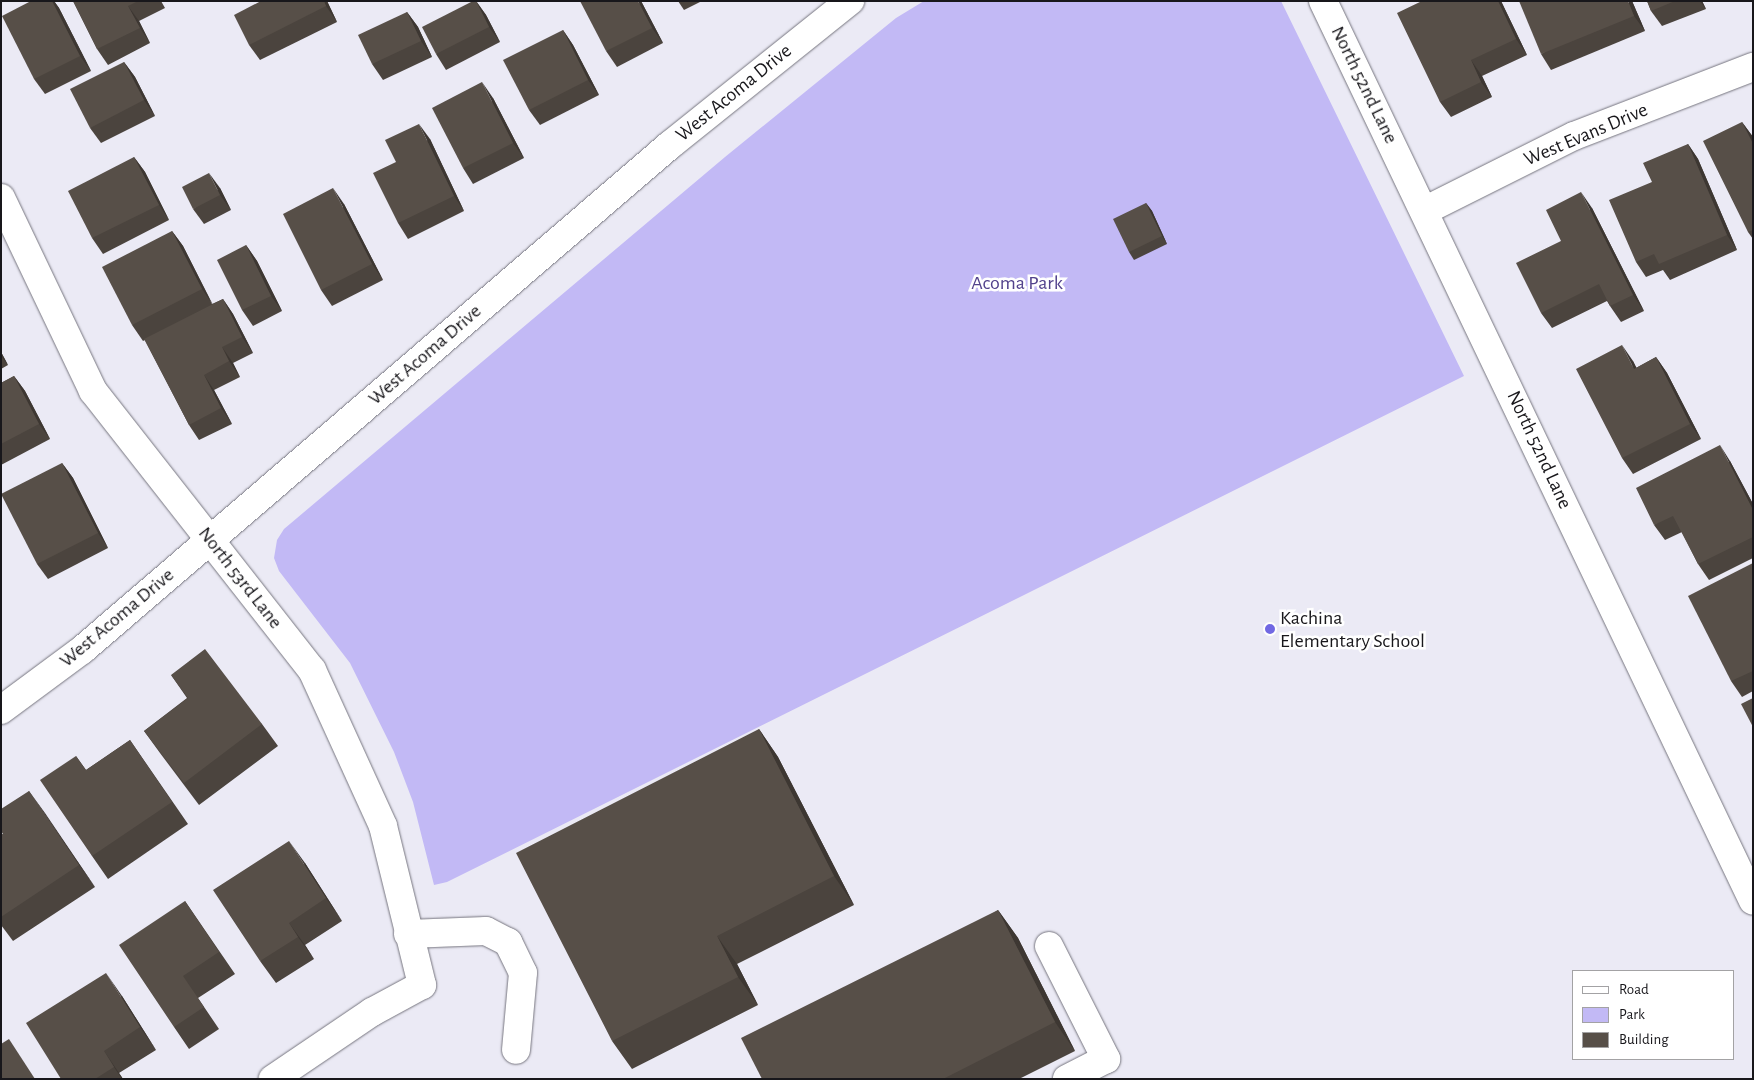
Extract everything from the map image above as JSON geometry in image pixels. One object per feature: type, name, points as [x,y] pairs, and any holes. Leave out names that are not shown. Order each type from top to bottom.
[{"type":"street","name":"North 52nd Lane","points":[[1323,1],[1753,901]]},
{"type":"street","name":"West Acoma Drive","points":[[1,710],[82,650],[670,145],[843,3]]},
{"type":"street","name":"West Evans Drive","points":[[1424,211],[1574,136],[1753,67]]},
{"type":"street","name":"North 53rd Lane","points":[[1,198],[93,391],[312,670],[383,826],[422,986],[372,1012],[273,1079]]},
{"type":"street","points":[[408,934],[486,931],[508,942],[523,973],[516,1050]]},
{"type":"street","points":[[1050,946],[1106,1059],[1067,1079]]},
{"type":"green space","name":"Acoma Park","points":[[924,1],[1281,1],[1464,376],[447,882],[434,885],[413,802],[394,752],[350,663],[279,571],[274,558],[277,540],[284,529],[725,157],[896,18]]},
{"type":"building","points":[[31,1],[52,1],[80,56],[34,79],[2,16]]},
{"type":"building","points":[[73,1],[138,1],[128,6],[140,28],[97,49]]},
{"type":"building","points":[[261,1],[324,1],[326,6],[249,45],[234,15]]},
{"type":"building","points":[[476,1],[489,27],[436,54],[422,27]]},
{"type":"building","points":[[580,1],[638,1],[652,28],[606,51]]},
{"type":"building","points":[[1422,1],[1498,1],[1516,39],[1471,60],[1481,82],[1440,102],[1397,13]]},
{"type":"building","points":[[1519,1],[1628,1],[1634,16],[1541,54]]},
{"type":"building","points":[[1647,1],[1675,1],[1651,11]]},
{"type":"building","points":[[407,12],[421,41],[372,64],[358,35]]},
{"type":"building","points":[[563,30],[588,80],[529,110],[503,60]]},
{"type":"building","points":[[124,62],[144,100],[90,128],[70,89]]},
{"type":"building","points":[[482,82],[513,143],[463,168],[432,108]]},
{"type":"building","points":[[1742,122],[1753,141],[1753,230],[1748,232],[1703,141]]},
{"type":"building","points":[[419,124],[454,196],[398,223],[373,173],[396,162],[385,140]]},
{"type":"building","points":[[1688,144],[1727,235],[1659,264],[1654,254],[1636,262],[1609,200],[1652,182],[1643,163]]},
{"type":"building","points":[[134,157],[159,205],[92,238],[68,191]]},
{"type":"building","points":[[209,173],[220,195],[193,209],[182,187]]},
{"type":"building","points":[[333,188],[372,264],[321,290],[283,214]]},
{"type":"building","points":[[1581,192],[1633,295],[1610,306],[1599,284],[1541,313],[1516,263],[1561,241],[1546,210]]},
{"type":"building","points":[[1146,203],[1162,236],[1129,252],[1113,219]]},
{"type":"building","points":[[172,231],[202,289],[132,325],[102,267]]},
{"type":"building","points":[[246,245],[271,296],[242,310],[217,260]]},
{"type":"building","points":[[223,299],[242,337],[222,347],[229,361],[204,375],[221,408],[189,425],[144,339]]},
{"type":"building","points":[[1622,345],[1634,369],[1656,357],[1690,424],[1622,458],[1576,369]]},
{"type":"building","points":[[14,376],[39,424],[1,444],[1,383]]},
{"type":"building","points":[[1720,445],[1753,510],[1753,537],[1698,564],[1673,516],[1654,525],[1636,488]]},
{"type":"building","points":[[62,463],[98,533],[37,564],[1,494]]},
{"type":"building","points":[[1753,563],[1753,671],[1731,681],[1688,596]]},
{"type":"building","points":[[205,649],[262,724],[184,783],[144,731],[188,698],[171,675]]},
{"type":"building","points":[[1753,698],[1753,727],[1741,704]]},
{"type":"building","points":[[759,729],[834,876],[717,936],[738,977],[612,1041],[516,853]]},
{"type":"building","points":[[130,740],[172,802],[92,856],[40,780],[76,756],[86,770]]},
{"type":"building","points":[[29,791],[79,865],[1,917],[1,835],[3,834],[1,831],[1,809]]},
{"type":"building","points":[[289,841],[326,898],[289,923],[298,937],[260,961],[213,890]]},
{"type":"building","points":[[185,901],[219,952],[183,976],[204,1007],[174,1027],[119,945]]},
{"type":"building","points":[[998,910],[1055,1022],[943,1079],[762,1079],[741,1038]]},
{"type":"building","points":[[106,973],[140,1027],[104,1051],[114,1067],[95,1079],[61,1079],[26,1023]]},
{"type":"building","points":[[9,1039],[35,1079],[1,1079],[1,1044]]},
{"type":"place","name":"Kachina Elementary School","points":[[1270,629]]}]
